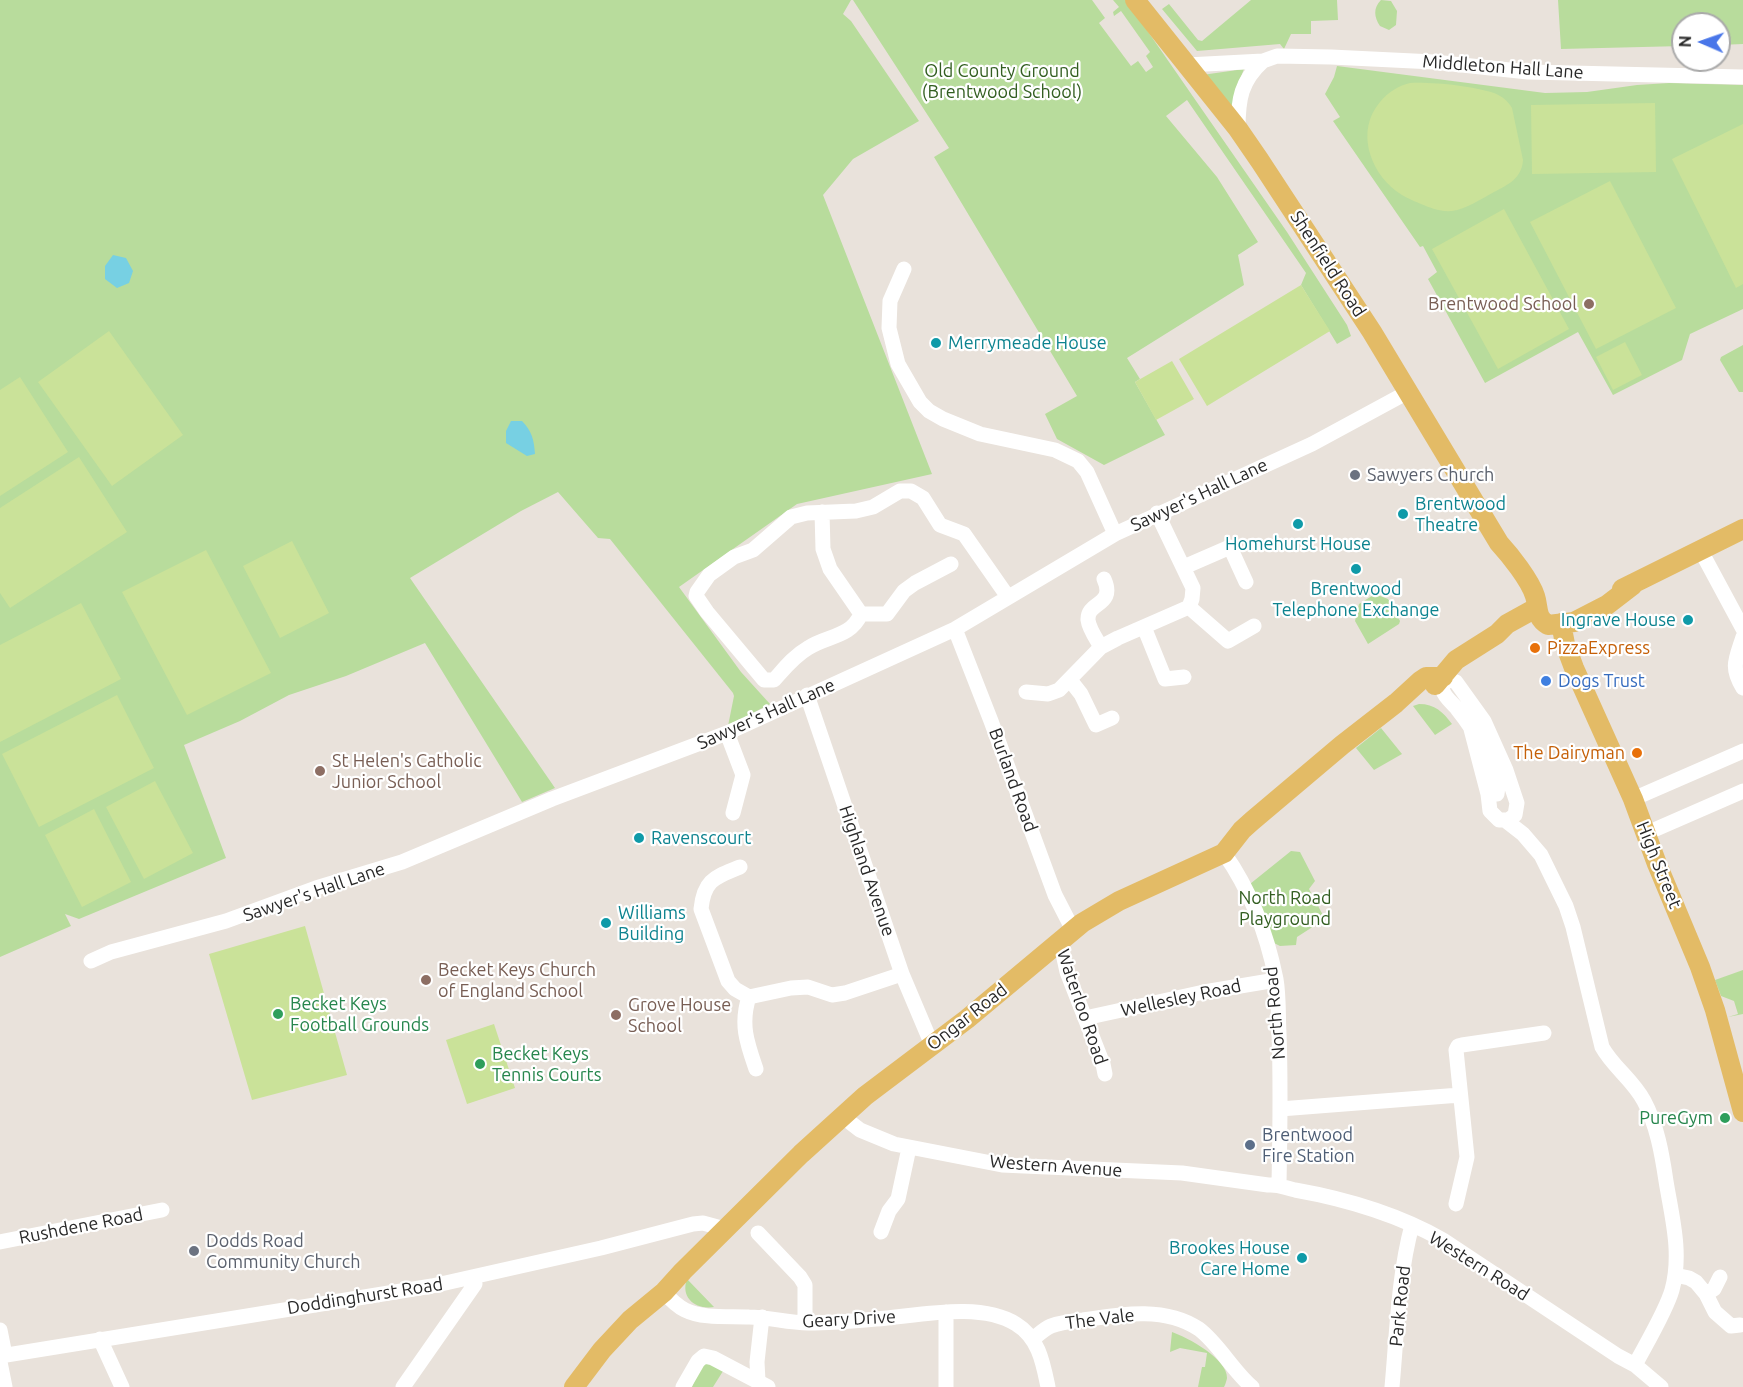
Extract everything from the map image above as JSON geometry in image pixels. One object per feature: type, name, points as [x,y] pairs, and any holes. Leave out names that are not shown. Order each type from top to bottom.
[{"type":"main road","name":"Shenfield Road","points":[[1136,0],[1238,129],[1333,271],[1499,543],[1511,555],[1535,595],[1528,607]]},
{"type":"main road","points":[[1528,607],[1547,611],[1561,623],[1570,612],[1632,585],[1743,529]]},
{"type":"main road","name":"Ongar Road","points":[[574,1387],[602,1350],[630,1320],[664,1292],[683,1270],[842,1116],[995,997],[1066,935],[1119,901],[1224,853],[1252,821],[1336,749],[1426,677],[1443,677],[1450,664],[1456,660],[1497,634],[1526,623],[1528,607]]},
{"type":"main road","name":"High Street","points":[[1561,623],[1565,644],[1574,668],[1647,833],[1657,864],[1706,982],[1743,1112]]},
{"type":"street","name":"Middleton Hall Lane","points":[[1187,65],[1263,61],[1277,56],[1331,57],[1434,62],[1528,72],[1743,77]]},
{"type":"street","points":[[1238,129],[1242,90],[1250,73],[1263,61]]},
{"type":"street","points":[[904,269],[890,301],[889,328],[898,364],[920,402],[942,419],[980,434],[1056,450],[1078,461],[1087,472],[1115,534]]},
{"type":"street","name":"Sawyer's Hall Lane","points":[[91,961],[133,946],[226,921],[316,888],[402,862],[552,800],[728,733],[955,629],[1115,534],[1312,444],[1408,392]]},
{"type":"street","points":[[861,614],[856,625],[845,633],[808,647],[793,659],[774,680],[764,680],[696,596],[709,575],[734,558],[753,550],[791,517],[822,512],[856,511],[873,507],[900,491],[911,491],[918,494],[940,525],[964,534],[1008,597]]},
{"type":"street","points":[[822,512],[823,549],[826,559],[830,569],[861,614]]},
{"type":"street","points":[[1026,692],[1048,694],[1059,690],[1101,647],[1189,607],[1193,588],[1157,513]]},
{"type":"street","points":[[1184,567],[1230,547],[1246,582]]},
{"type":"street","points":[[1701,551],[1743,629]]},
{"type":"street","points":[[861,614],[887,614],[904,591],[951,564]]},
{"type":"street","points":[[1101,647],[1088,623],[1088,617],[1091,610],[1104,600],[1107,593],[1104,579]]},
{"type":"street","points":[[1189,607],[1228,641],[1254,626]]},
{"type":"street","points":[[1144,627],[1165,679],[1184,677]]},
{"type":"street","name":"Burland Road","points":[[955,629],[1055,895],[1066,935]]},
{"type":"street","points":[[1743,637],[1735,671],[1743,688]]},
{"type":"street","points":[[1541,855],[1523,834],[1505,820],[1492,816],[1493,799],[1498,785],[1492,768],[1471,729],[1443,693],[1443,677],[1456,682],[1484,721],[1506,770],[1516,801],[1547,865],[1574,927],[1602,1047],[1608,1058],[1643,1098],[1651,1115],[1663,1159],[1676,1237],[1675,1275],[1666,1306],[1635,1365]]},
{"type":"street","points":[[1070,680],[1081,694],[1095,725],[1112,718]]},
{"type":"street","name":"Highland Avenue","points":[[807,695],[902,974],[932,1045]]},
{"type":"street","points":[[728,733],[743,775],[733,813]]},
{"type":"street","points":[[1633,800],[1743,751]]},
{"type":"street","points":[[1647,833],[1743,791]]},
{"type":"street","points":[[1493,799],[1506,793],[1516,801]]},
{"type":"street","points":[[1505,820],[1515,815],[1516,801]]},
{"type":"street","name":"North Road","points":[[1224,853],[1254,908],[1267,940],[1276,980],[1280,1109],[1279,1184]]},
{"type":"street","points":[[740,867],[709,882],[702,897],[701,909],[728,981],[735,989],[749,997],[791,988],[808,987],[832,994],[845,993],[902,974]]},
{"type":"street","name":"Waterloo Road","points":[[1066,935],[1067,972],[1105,1074]]},
{"type":"street","name":"Wellesley Road","points":[[1085,1018],[1204,992],[1276,980]]},
{"type":"street","points":[[749,997],[744,1011],[744,1020],[746,1040],[756,1069]]},
{"type":"street","points":[[1456,1204],[1467,1156],[1456,1050],[1458,1046],[1544,1033]]},
{"type":"street","points":[[1280,1109],[1460,1095]]},
{"type":"street","name":"Western Avenue","points":[[842,1116],[867,1134],[909,1148],[1015,1167],[1182,1173],[1268,1185],[1279,1184]]},
{"type":"street","points":[[881,1232],[889,1211],[898,1199],[909,1148]]},
{"type":"street","name":"Western Road","points":[[1279,1184],[1292,1190],[1350,1201],[1412,1225],[1443,1240],[1635,1365],[1661,1387]]},
{"type":"street","name":"Rushdene Road","points":[[0,1242],[162,1210]]},
{"type":"street","name":"Doddinghurst Road","points":[[2,1358],[100,1339],[432,1286],[693,1224],[710,1224],[725,1229]]},
{"type":"street","name":"Park Road","points":[[1392,1387],[1403,1272],[1412,1225]]},
{"type":"street","points":[[758,1233],[805,1285],[805,1323]]},
{"type":"street","points":[[1675,1275],[1696,1282],[1706,1294],[1715,1312],[1731,1326],[1740,1325]]},
{"type":"street","points":[[404,1387],[475,1284],[474,1277]]},
{"type":"street","points":[[1706,1294],[1713,1289],[1720,1277]]},
{"type":"street","name":"Geary Drive","points":[[664,1292],[675,1304],[692,1312],[762,1317],[805,1323],[946,1312],[998,1316],[1019,1325],[1033,1339]]},
{"type":"street","points":[[946,1312],[946,1387]]},
{"type":"street","name":"The Vale","points":[[1033,1339],[1054,1324],[1133,1313],[1157,1314],[1189,1323],[1202,1331],[1236,1382],[1252,1387]]},
{"type":"street","points":[[761,1385],[757,1362],[762,1317]]},
{"type":"street","points":[[0,1330],[5,1387]]},
{"type":"street","points":[[100,1339],[122,1387]]},
{"type":"street","points":[[1033,1339],[1041,1356],[1048,1387]]},
{"type":"street","points":[[683,1387],[698,1361],[704,1356],[713,1358],[761,1385]]},
{"type":"green space","points":[[0,0],[851,0],[843,14],[851,21],[919,121],[853,159],[823,195],[932,474],[797,504],[679,587],[741,672],[770,704],[728,726],[733,693],[610,539],[598,538],[558,492],[521,511],[410,578],[555,788],[522,802],[425,643],[346,676],[289,695],[240,721],[184,745],[226,858],[79,919],[65,914],[71,926],[0,957]]},
{"type":"green space","name":"Old County Ground (Brentwood School)","points":[[853,0],[1092,0],[1105,18],[1099,23],[1131,66],[1138,61],[1146,72],[1153,67],[1146,56],[1150,52],[1121,11],[1114,16],[1113,12],[1119,7],[1113,0],[1126,0],[1287,232],[1347,325],[1351,336],[1337,344],[1301,285],[1306,273],[1187,100],[1166,116],[1217,177],[1258,242],[1238,255],[1244,285],[1127,358],[1140,379],[1135,382],[1165,435],[1104,465],[1057,439],[1045,414],[1077,396],[934,157],[949,148]]},
{"type":"green space","points":[[1251,0],[1337,0],[1338,20],[1311,21],[1311,34],[1291,34],[1284,49],[1280,44],[1197,51],[1162,9],[1169,4],[1198,40],[1202,41]]},
{"type":"green space","points":[[1381,0],[1391,1],[1397,11],[1396,25],[1389,30],[1380,26],[1376,19],[1376,9]]},
{"type":"green space","points":[[1558,0],[1743,0],[1743,44],[1731,44],[1731,12],[1671,12],[1671,46],[1561,49]]},
{"type":"green space","points":[[1337,66],[1545,93],[1587,92],[1669,83],[1743,85],[1743,309],[1690,334],[1682,360],[1613,395],[1578,332],[1485,383],[1428,279],[1437,272],[1423,246],[1420,247],[1333,121],[1340,117],[1325,94]]},
{"type":"green space","points":[[1244,69],[1236,89],[1232,112],[1202,75]]},
{"type":"green space","points":[[1410,83],[1464,86],[1494,93],[1509,103],[1523,160],[1517,176],[1504,187],[1479,201],[1452,211],[1432,208],[1396,191],[1379,172],[1373,161],[1367,137],[1373,113],[1383,98]]},
{"type":"green space","points":[[1655,103],[1656,172],[1532,174],[1531,105]]},
{"type":"green space","points":[[1743,124],[1743,284],[1736,288],[1672,159]]},
{"type":"green space","points":[[1610,181],[1676,308],[1596,349],[1530,222]]},
{"type":"green space","points":[[1504,209],[1569,329],[1498,369],[1432,249]]},
{"type":"green space","points":[[1301,285],[1330,331],[1207,406],[1179,359]]},
{"type":"green space","points":[[109,331],[183,435],[112,486],[38,382]]},
{"type":"green space","points":[[1625,342],[1642,375],[1613,390],[1596,357]]},
{"type":"green space","points":[[1743,345],[1743,392],[1739,392],[1720,360],[1721,357]]},
{"type":"green space","points":[[1172,361],[1194,399],[1156,420],[1135,382]]},
{"type":"green space","points":[[20,377],[68,452],[0,496],[0,390]]},
{"type":"green space","points":[[79,457],[127,532],[10,608],[0,593],[0,508]]},
{"type":"green space","points":[[292,541],[329,613],[280,638],[243,566]]},
{"type":"green space","points":[[206,550],[271,673],[187,715],[122,592]]},
{"type":"green space","points":[[1375,594],[1388,599],[1400,621],[1399,624],[1368,644],[1355,621],[1359,604]]},
{"type":"green space","points":[[81,603],[121,679],[0,742],[0,645]]},
{"type":"green space","points":[[117,695],[154,768],[39,827],[2,754]]},
{"type":"green space","points":[[1430,705],[1438,709],[1452,724],[1435,735],[1413,706]]},
{"type":"green space","points":[[1381,728],[1402,754],[1374,770],[1356,748]]},
{"type":"green space","points":[[155,781],[193,853],[144,879],[106,807]]},
{"type":"green space","points":[[94,809],[131,882],[82,907],[45,835]]},
{"type":"green space","name":"North Road Playground","points":[[1291,851],[1300,852],[1315,881],[1309,889],[1325,919],[1297,937],[1296,945],[1280,946],[1274,943],[1245,888]]},
{"type":"green space","name":"Becket Keys Football Grounds","points":[[305,926],[347,1075],[252,1100],[209,954]]},
{"type":"green space","points":[[1743,970],[1743,1014],[1728,1017],[1738,1014],[1734,1001],[1721,996],[1715,980]]},
{"type":"green space","name":"Becket Keys Tennis Courts","points":[[494,1024],[515,1088],[467,1104],[446,1040]]},
{"type":"green space","points":[[687,1279],[714,1307],[701,1307],[691,1301],[686,1292]]},
{"type":"green space","points":[[1172,1332],[1214,1356],[1226,1371],[1227,1378],[1224,1387],[1198,1387],[1207,1353],[1180,1348],[1170,1352]]},
{"type":"green space","points":[[702,1362],[725,1368],[713,1387],[692,1387]]},
{"type":"water","points":[[113,255],[126,258],[133,271],[129,283],[117,288],[105,279],[105,266]]},
{"type":"water","points":[[511,421],[522,421],[528,428],[535,454],[527,456],[506,443],[506,431]]},
{"type":"place","name":"Brentwood School","points":[[1589,304]]},
{"type":"place","name":"Merrymeade House","points":[[936,343]]},
{"type":"place","name":"Sawyers Church","points":[[1355,475]]},
{"type":"place","name":"Brentwood Theatre","points":[[1403,514]]},
{"type":"place","name":"Homehurst House","points":[[1298,524]]},
{"type":"place","name":"Brentwood Telephone Exchange","points":[[1356,569]]},
{"type":"place","name":"Ingrave House","points":[[1688,620]]},
{"type":"place","name":"PizzaExpress","points":[[1535,648]]},
{"type":"place","name":"Dogs Trust","points":[[1546,681]]},
{"type":"place","name":"The Dairyman","points":[[1637,753]]},
{"type":"place","name":"St Helen's Catholic Junior School","points":[[320,771]]},
{"type":"place","name":"Ravenscourt","points":[[639,838]]},
{"type":"place","name":"Williams Building","points":[[606,923]]},
{"type":"place","name":"Becket Keys Church of England School","points":[[426,980]]},
{"type":"place","name":"Becket Keys Football Grounds","points":[[278,1014]]},
{"type":"place","name":"Grove House School","points":[[616,1015]]},
{"type":"place","name":"Becket Keys Tennis Courts","points":[[480,1064]]},
{"type":"place","name":"PureGym","points":[[1725,1118]]},
{"type":"place","name":"Brentwood Fire Station","points":[[1250,1145]]},
{"type":"place","name":"Dodds Road Community Church","points":[[194,1251]]},
{"type":"place","name":"Brookes House Care Home","points":[[1302,1258]]}]
